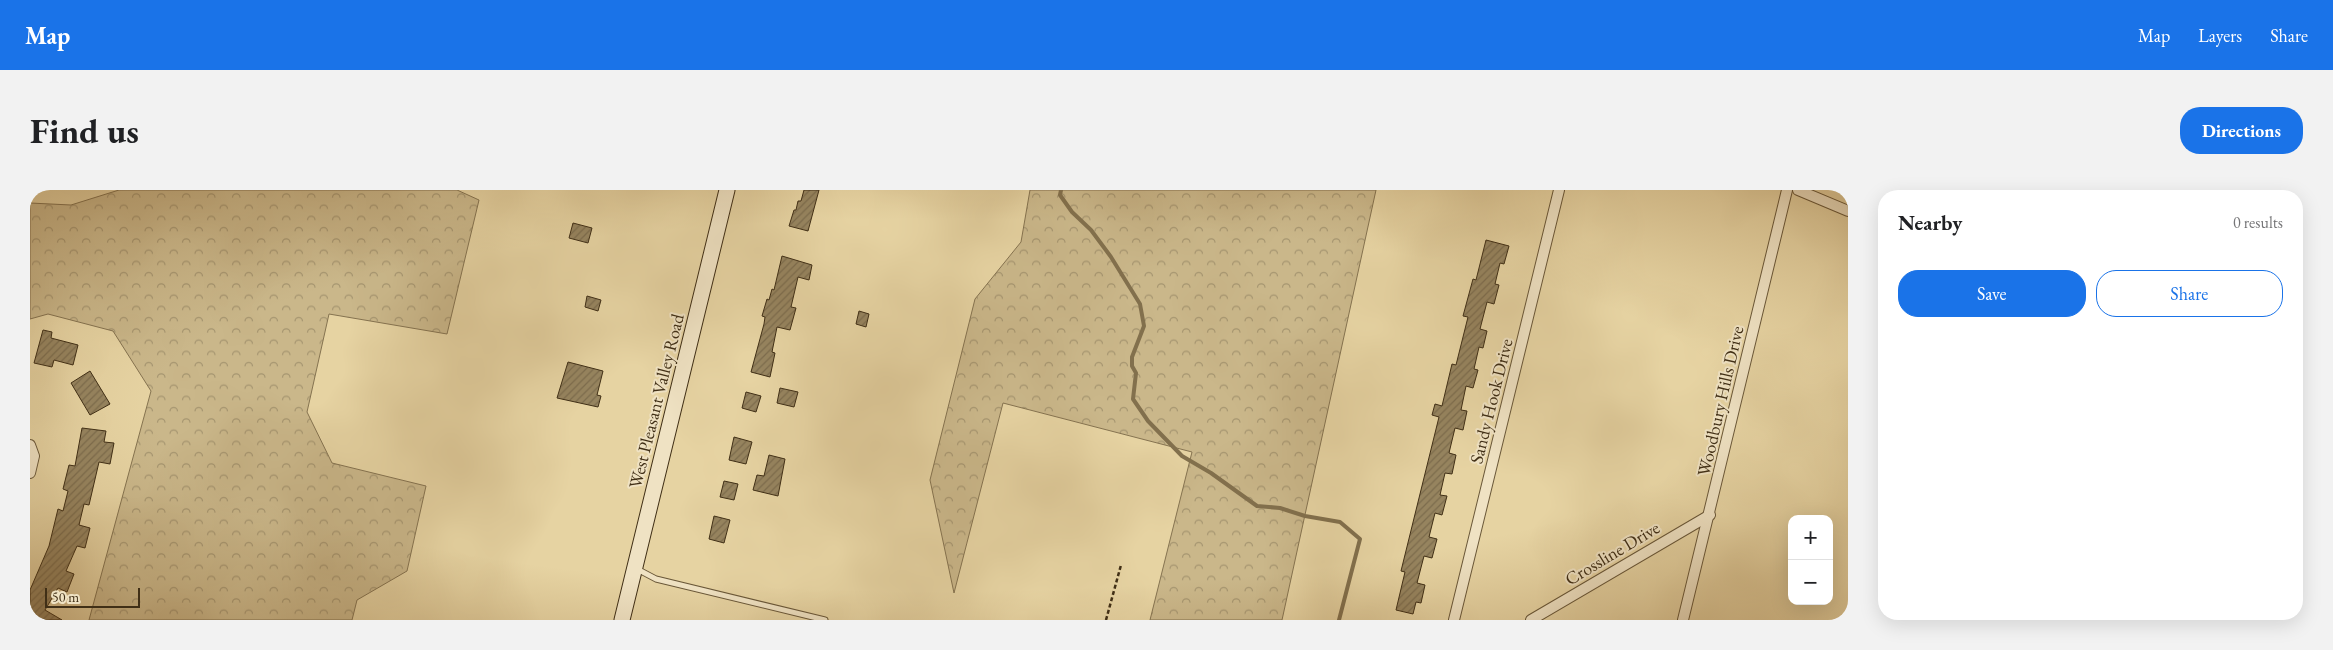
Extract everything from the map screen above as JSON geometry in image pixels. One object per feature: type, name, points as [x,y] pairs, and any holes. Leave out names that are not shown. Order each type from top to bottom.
[{"type":"main road","name":"West Pleasant Valley Road","points":[[622,620],[727,190]]},
{"type":"street","name":"Sandy Hook Drive","points":[[1454,620],[1559,190]]},
{"type":"street","name":"Woodbury Hills Drive","points":[[1683,620],[1710,515],[1787,190]]},
{"type":"street","points":[[1798,190],[1848,211]]},
{"type":"street","points":[[30,444],[34,456],[30,473]]},
{"type":"street","name":"Crossline Drive","points":[[1531,620],[1710,515]]},
{"type":"lane","points":[[635,568],[656,579],[825,620]]},
{"type":"path","points":[[1106,620],[1121,565]]},
{"type":"green space","points":[[119,190],[457,190],[479,200],[447,334],[329,314],[307,412],[332,463],[426,486],[407,571],[357,600],[352,620],[89,620],[151,391],[113,331],[48,314],[30,319],[30,203],[71,205]]},
{"type":"green space","points":[[1030,190],[1376,190],[1282,620],[1150,620],[1192,452],[1003,403],[954,593],[930,480],[975,299],[1021,242]]},
{"type":"building","points":[[804,190],[819,190],[808,231],[789,226],[794,210],[796,210],[798,201],[801,201]]},
{"type":"building","points":[[573,223],[592,228],[588,243],[569,238]]},
{"type":"building","points":[[1486,240],[1509,246],[1504,264],[1500,263],[1495,284],[1499,285],[1494,304],[1487,302],[1480,329],[1487,331],[1483,348],[1479,347],[1474,369],[1478,370],[1473,388],[1466,386],[1461,410],[1467,411],[1463,430],[1455,428],[1449,453],[1456,455],[1452,474],[1445,473],[1440,495],[1447,496],[1442,515],[1435,513],[1429,537],[1437,539],[1432,558],[1424,556],[1417,583],[1425,585],[1421,603],[1416,602],[1413,614],[1396,610],[1405,572],[1401,571],[1439,417],[1432,415],[1435,404],[1442,406],[1452,364],[1456,365],[1468,317],[1463,316],[1473,279],[1476,280]]},
{"type":"building","points":[[782,256],[812,265],[809,280],[798,277],[791,307],[796,308],[790,330],[777,327],[772,352],[775,353],[770,377],[751,372],[764,324],[765,317],[762,316],[767,299],[769,300],[772,289],[774,290]]},
{"type":"building","points":[[587,296],[601,300],[598,311],[585,307]]},
{"type":"building","points":[[859,311],[869,314],[866,327],[856,324]]},
{"type":"building","points":[[43,330],[52,332],[51,338],[78,345],[73,365],[54,360],[52,367],[34,363]]},
{"type":"building","points":[[568,362],[603,371],[597,395],[601,396],[598,407],[557,398]]},
{"type":"building","points":[[90,371],[110,404],[90,415],[71,383]]},
{"type":"building","points":[[780,388],[798,392],[794,407],[777,403]]},
{"type":"building","points":[[746,392],[761,396],[756,412],[742,408]]},
{"type":"building","points":[[82,428],[106,431],[104,442],[114,443],[110,464],[99,462],[89,505],[84,504],[79,525],[90,528],[85,548],[77,546],[66,571],[74,574],[67,592],[58,588],[45,610],[62,620],[30,620],[30,590],[49,546],[58,509],[63,511],[68,491],[63,489],[69,465],[75,466]]},
{"type":"building","points":[[734,437],[752,442],[746,464],[729,460]]},
{"type":"building","points":[[769,455],[785,459],[778,496],[753,490],[757,475],[764,476]]},
{"type":"building","points":[[724,481],[738,484],[734,500],[720,497]]},
{"type":"building","points":[[714,516],[730,520],[724,543],[709,539]]},
{"type":"waterway","points":[[1061,190],[1060,195],[1072,212],[1091,230],[1111,257],[1140,304],[1144,326],[1132,357],[1132,366],[1136,373],[1133,399],[1148,421],[1182,456],[1211,473],[1257,506],[1280,508],[1305,516],[1340,522],[1360,539],[1339,620]]}]
